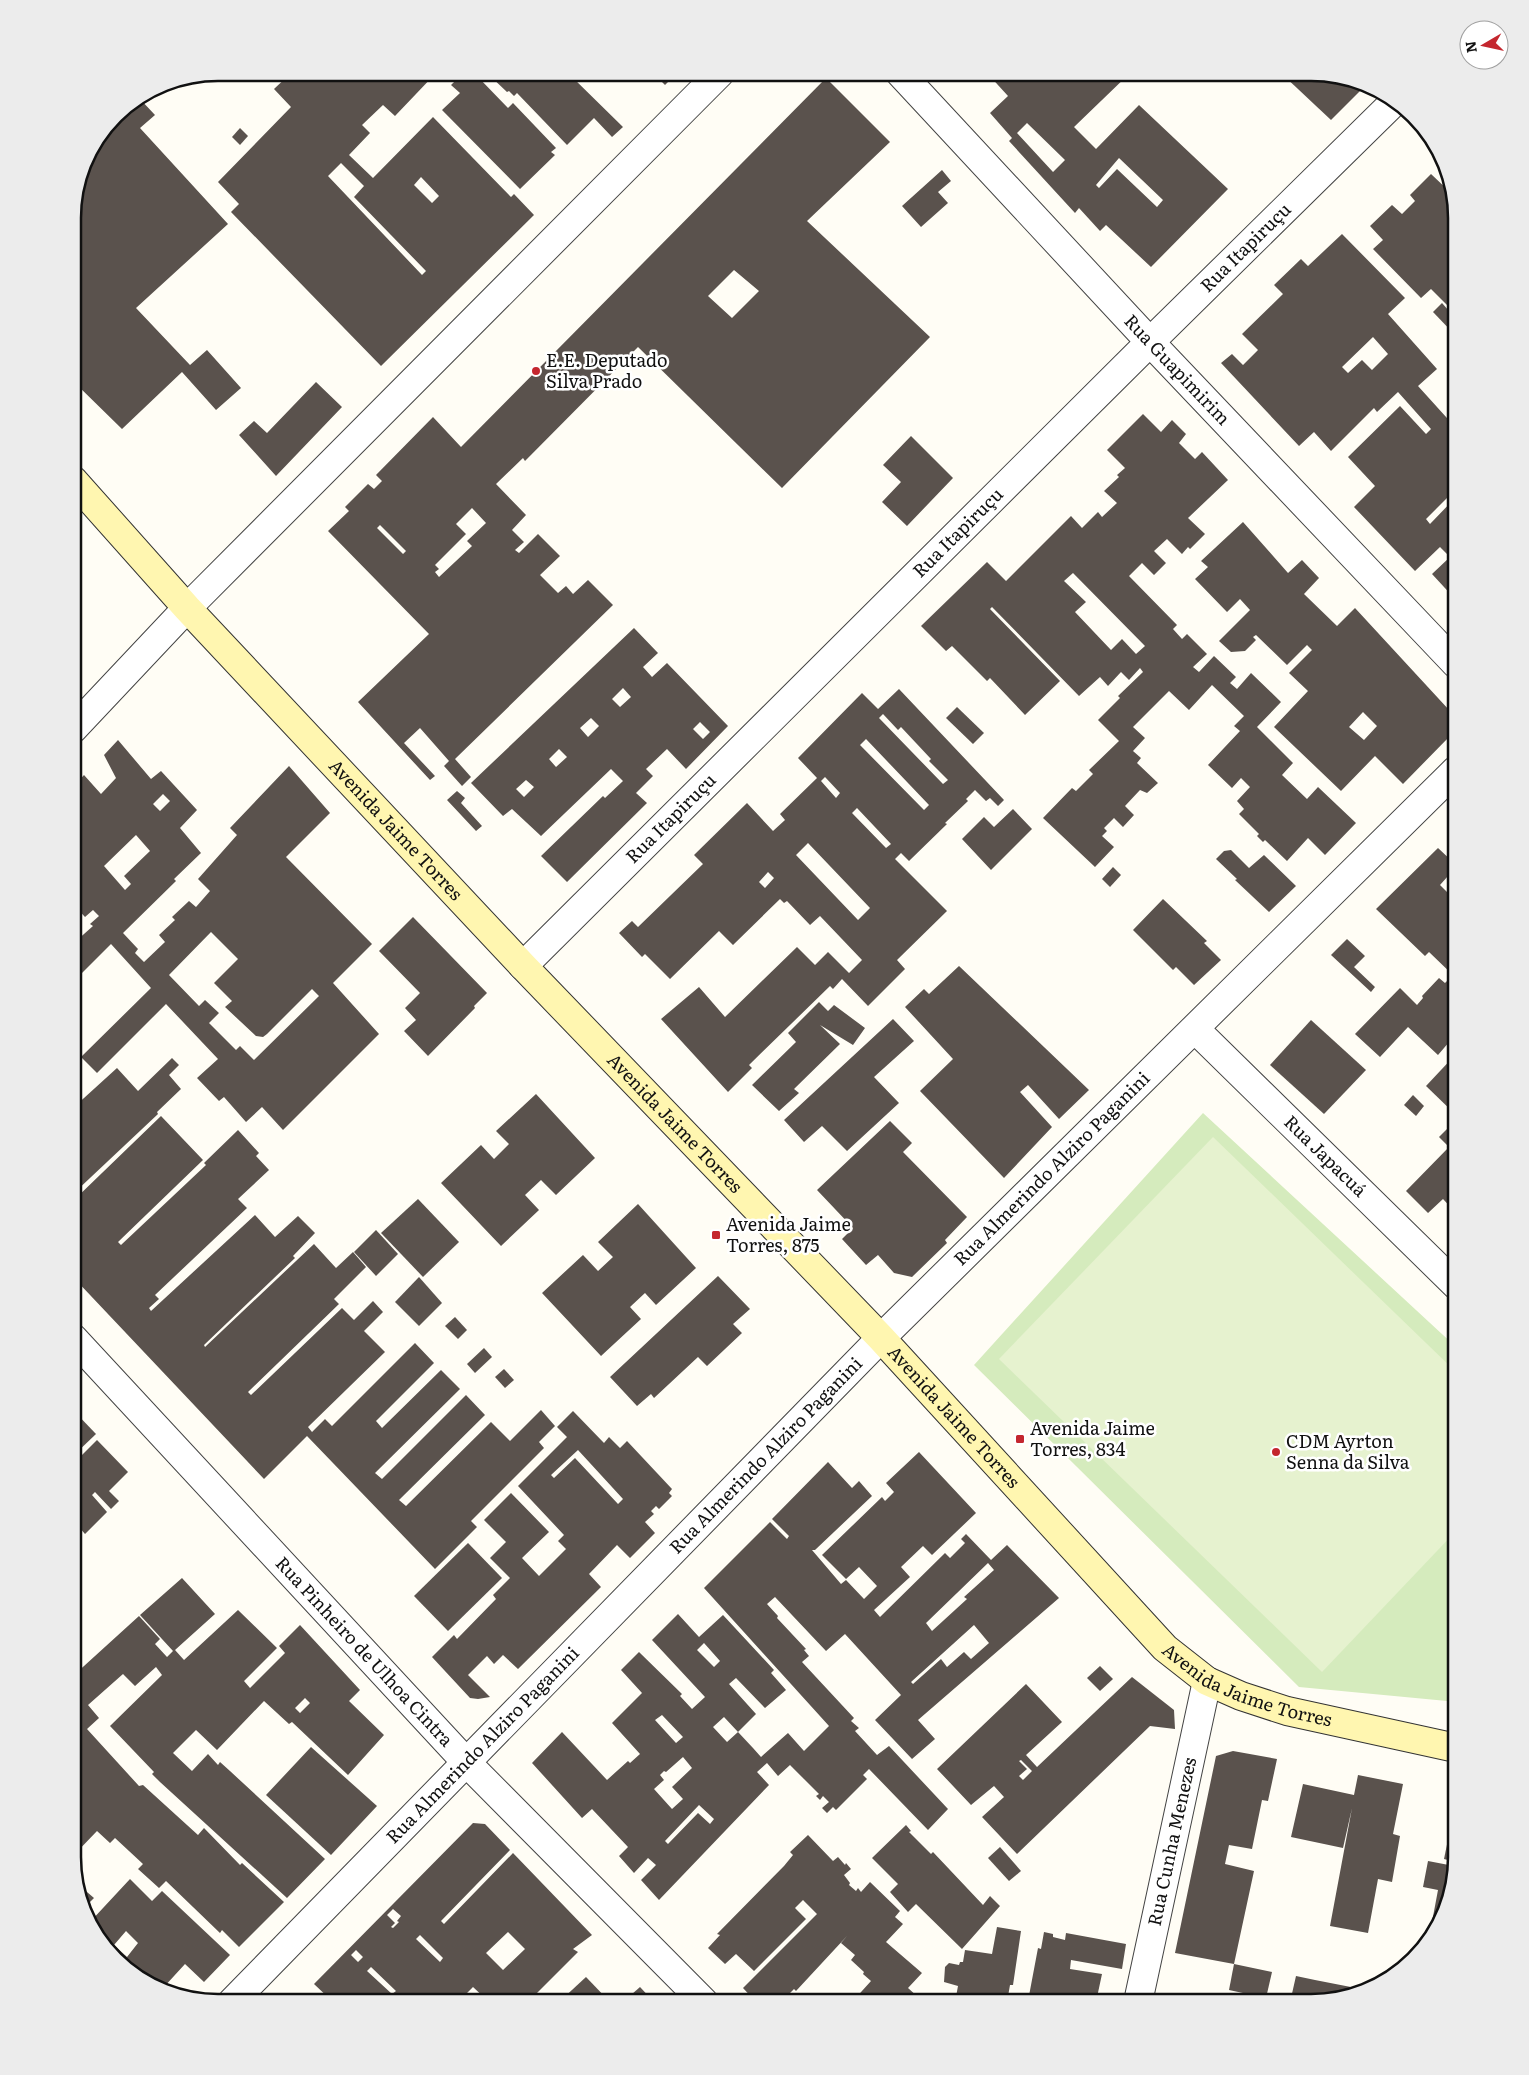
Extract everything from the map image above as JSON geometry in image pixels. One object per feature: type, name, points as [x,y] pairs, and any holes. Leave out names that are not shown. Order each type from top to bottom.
[{"type":"street","points":[[82,720],[187,608],[711,82]]},
{"type":"street","name":"Rua Guapimirim","points":[[908,82],[1150,342],[1448,656]]},
{"type":"street","name":"Rua Itapiruçu","points":[[523,966],[1390,106]]},
{"type":"street","name":"Avenida Jaime Torres","points":[[82,490],[187,608],[523,966],[881,1338],[1165,1648],[1207,1681],[1241,1696],[1287,1711],[1448,1746]]},
{"type":"street","name":"Rua Almerindo Alziro Paganini","points":[[241,1993],[881,1338],[1448,778]]},
{"type":"street","name":"Rua Japacuá","points":[[1194,1029],[1448,1277]]},
{"type":"street","name":"Rua Pinheiro de Ulhoa Cintra","points":[[81,1347],[466,1762],[696,1993]]},
{"type":"street","name":"Rua Cunha Menezes","points":[[1140,1994],[1207,1681]]},
{"type":"green space","name":"CDM Ayrton Senna da Silva","points":[[1203,1113],[1448,1340],[1447,1701],[1299,1687],[974,1365]]},
{"type":"green space","name":"CDM Ayrton Senna da Silva","points":[[1213,1137],[1448,1364],[1448,1539],[1322,1672],[999,1359]]},
{"type":"building","points":[[281,82],[427,82],[395,116],[383,105],[362,125],[370,133],[349,155],[373,178],[433,117],[511,197],[514,194],[534,215],[381,366],[231,212],[239,204],[218,182],[291,107],[274,89]],"holes":[[[341,163],[364,186],[354,197],[426,271],[422,275],[328,176]],[[421,177],[439,196],[432,203],[414,185]]]},
{"type":"building","points":[[454,82],[483,82],[508,108],[513,103],[556,148],[551,152],[555,155],[520,189],[442,110],[460,93],[451,85]]},
{"type":"building","points":[[496,82],[577,82],[623,127],[612,137],[594,118],[567,145],[517,93],[514,96],[509,91],[507,92]]},
{"type":"building","points":[[822,82],[830,82],[890,142],[807,221],[930,337],[782,488],[638,347],[525,461],[523,458],[496,484],[526,515],[512,530],[524,542],[515,550],[519,553],[538,534],[560,556],[540,575],[558,593],[566,586],[573,594],[588,580],[613,605],[455,759],[471,777],[462,786],[444,766],[449,761],[420,728],[404,743],[435,776],[430,780],[358,702],[429,634],[328,531],[349,511],[345,507],[368,484],[374,489],[382,481],[376,475],[433,417],[461,447]],"holes":[[[734,270],[759,291],[732,318],[708,296]],[[472,508],[486,523],[467,541],[472,546],[439,577],[435,572],[439,569],[435,565],[466,534],[456,524]],[[380,525],[406,551],[403,554],[377,528]]]},
{"type":"building","points":[[995,82],[1121,82],[1074,127],[1096,149],[1139,105],[1228,189],[1151,267],[1106,225],[1100,231],[1079,208],[1075,213],[1009,141],[1012,138],[990,113],[1008,96]],"holes":[[[1027,123],[1065,160],[1053,172],[1017,133]],[[1119,158],[1163,200],[1157,207],[1117,169],[1099,188],[1096,185]]]},
{"type":"building","points":[[1291,82],[1338,84],[1360,91],[1331,120]]},
{"type":"building","points":[[144,103],[155,115],[140,128],[228,224],[136,308],[190,365],[207,350],[241,388],[216,410],[182,372],[122,429],[82,390],[82,209],[86,183],[104,142],[121,121]]},
{"type":"building","points":[[240,128],[248,136],[240,145],[232,137]]},
{"type":"building","points":[[942,170],[951,181],[938,192],[948,203],[921,227],[902,206]]},
{"type":"building","points":[[1431,174],[1444,186],[1448,218],[1448,306],[1431,289],[1421,298],[1373,249],[1383,240],[1370,226],[1392,205],[1402,214],[1415,201],[1410,195]]},
{"type":"building","points":[[1342,234],[1405,298],[1388,314],[1437,369],[1418,386],[1448,419],[1448,497],[1426,519],[1430,524],[1448,505],[1448,555],[1440,547],[1415,571],[1354,507],[1375,486],[1348,457],[1400,406],[1426,434],[1431,429],[1398,392],[1377,412],[1374,408],[1331,451],[1314,432],[1299,446],[1221,363],[1232,354],[1243,365],[1258,350],[1242,334],[1283,294],[1274,285],[1301,259],[1308,266]],"holes":[[[1373,337],[1388,354],[1372,370],[1362,360],[1348,373],[1342,367]]]},
{"type":"building","points":[[1442,303],[1448,310],[1448,328],[1433,312]]},
{"type":"building","points":[[316,382],[342,407],[276,476],[239,435],[254,421],[267,433]]},
{"type":"building","points":[[1143,414],[1161,432],[1172,420],[1186,434],[1179,443],[1195,459],[1202,452],[1228,480],[1188,518],[1205,534],[1190,549],[1188,547],[1182,554],[1167,539],[1154,551],[1166,563],[1154,575],[1142,563],[1129,576],[1177,625],[1173,629],[1182,639],[1187,634],[1207,654],[1193,667],[1199,672],[1214,656],[1236,677],[1230,683],[1237,689],[1251,673],[1281,702],[1257,727],[1293,763],[1282,775],[1307,799],[1318,787],[1356,823],[1325,855],[1308,838],[1287,861],[1265,840],[1263,842],[1257,836],[1259,834],[1239,814],[1244,809],[1237,801],[1250,787],[1241,778],[1232,788],[1208,765],[1240,731],[1234,726],[1244,716],[1212,685],[1189,710],[1169,691],[1133,727],[1145,738],[1133,751],[1141,758],[1137,763],[1158,783],[1147,793],[1140,790],[1125,806],[1134,815],[1123,827],[1114,818],[1104,828],[1107,831],[1102,836],[1114,847],[1095,867],[1043,818],[1072,788],[1076,791],[1093,774],[1089,770],[1119,741],[1098,720],[1120,698],[1118,696],[1143,672],[1140,668],[1129,680],[1121,672],[1108,686],[1100,677],[1079,696],[992,607],[990,609],[1060,681],[1025,715],[990,678],[987,681],[952,646],[946,651],[921,626],[987,562],[1006,581],[1071,516],[1082,528],[1098,512],[1102,517],[1117,503],[1104,491],[1119,477],[1117,475],[1125,468],[1107,450]],"holes":[[[1073,573],[1145,646],[1136,654],[1122,639],[1111,650],[1075,612],[1086,602],[1064,581]]]},
{"type":"building","points":[[911,436],[953,478],[907,526],[882,502],[901,482],[883,465]]},
{"type":"building","points":[[1243,522],[1288,573],[1302,560],[1319,578],[1304,594],[1337,626],[1355,608],[1448,709],[1448,738],[1403,784],[1375,756],[1341,791],[1274,727],[1308,691],[1289,673],[1312,650],[1307,645],[1287,665],[1256,635],[1253,637],[1256,640],[1245,651],[1231,652],[1219,641],[1250,610],[1240,599],[1227,612],[1195,579],[1208,567],[1201,561]],"holes":[[[1363,712],[1377,726],[1364,740],[1349,727]]]},
{"type":"building","points":[[1448,559],[1448,591],[1432,574]]},
{"type":"building","points":[[634,628],[658,653],[643,667],[652,677],[667,663],[728,726],[686,769],[667,749],[646,769],[653,776],[636,793],[647,803],[567,882],[541,856],[603,796],[605,798],[623,781],[611,769],[541,836],[512,809],[503,816],[471,783]],"holes":[[[623,688],[631,697],[620,707],[612,699]],[[591,718],[599,726],[588,737],[580,728]],[[700,722],[710,732],[703,739],[693,729]],[[559,749],[567,757],[556,767],[549,759]],[[526,780],[534,787],[524,797],[516,789]]]},
{"type":"building","points":[[899,689],[1004,800],[998,806],[990,798],[986,801],[975,790],[966,799],[968,801],[945,823],[947,824],[909,861],[901,853],[895,859],[947,911],[897,960],[905,969],[868,1006],[842,979],[833,989],[830,986],[749,1065],[752,1068],[728,1092],[661,1019],[699,987],[725,1017],[797,947],[815,965],[828,952],[849,973],[862,960],[820,916],[810,925],[787,901],[784,903],[780,899],[733,945],[719,931],[670,979],[645,954],[642,957],[619,933],[632,921],[638,927],[703,864],[694,855],[747,803],[773,831],[785,820],[780,814],[817,778],[798,758],[862,693],[878,709]],"holes":[[[883,714],[898,730],[901,727],[931,759],[929,761],[948,780],[943,784],[879,718]],[[866,739],[929,805],[924,810],[860,745]],[[825,777],[840,793],[836,798],[821,781]],[[857,808],[891,844],[886,848],[852,813]],[[808,843],[870,908],[858,920],[796,855]],[[768,872],[774,878],[765,888],[759,882]]]},
{"type":"building","points":[[957,707],[984,733],[973,744],[946,718]]},
{"type":"building","points":[[118,740],[151,779],[161,771],[197,810],[180,828],[201,853],[174,879],[176,881],[123,933],[138,949],[135,953],[144,962],[165,942],[159,935],[175,920],[172,917],[189,901],[196,907],[210,891],[198,879],[237,835],[230,828],[289,766],[330,813],[286,857],[372,944],[333,983],[379,1034],[283,1130],[262,1107],[246,1122],[224,1097],[219,1101],[197,1078],[218,1059],[166,1004],[97,1073],[81,1057],[151,988],[111,944],[82,973],[82,936],[93,926],[90,924],[99,916],[93,910],[85,917],[82,913],[82,778],[84,775],[101,794],[116,778],[104,755]],"holes":[[[163,794],[170,801],[160,811],[153,804]],[[136,835],[150,851],[124,876],[131,884],[125,890],[104,866]],[[211,932],[238,959],[214,983],[232,1001],[225,1007],[256,1036],[263,1037],[267,1034],[312,989],[319,996],[254,1060],[240,1046],[236,1050],[209,1023],[219,1013],[205,1000],[199,1006],[169,975]]]},
{"type":"building","points":[[457,791],[465,798],[461,803],[482,826],[476,831],[447,800]]},
{"type":"building","points":[[1013,809],[1032,829],[991,870],[962,839],[984,817],[994,827]]},
{"type":"building","points":[[1438,848],[1448,857],[1448,876],[1440,885],[1448,893],[1448,970],[1429,952],[1425,956],[1376,909]]},
{"type":"building","points":[[1231,850],[1249,868],[1264,855],[1296,886],[1269,912],[1216,859],[1224,851]]},
{"type":"building","points":[[1113,867],[1121,875],[1110,887],[1102,879]]},
{"type":"building","points":[[1163,899],[1207,941],[1204,943],[1221,960],[1194,985],[1176,967],[1173,970],[1133,930]]},
{"type":"building","points":[[413,917],[487,993],[428,1056],[404,1031],[416,1020],[405,1008],[420,993],[379,951]]},
{"type":"building","points":[[1347,939],[1365,956],[1354,967],[1375,987],[1371,992],[1331,955]]},
{"type":"building","points":[[959,966],[1089,1090],[1059,1119],[1028,1085],[1020,1092],[1052,1127],[1004,1178],[920,1091],[953,1059],[905,1007],[924,989],[929,994]]},
{"type":"building","points":[[1439,978],[1445,983],[1448,980],[1448,1043],[1438,1055],[1408,1027],[1380,1057],[1355,1034],[1400,988],[1417,1005],[1423,998],[1422,996]]},
{"type":"building","points":[[819,1002],[828,1011],[834,1005],[865,1028],[853,1045],[820,1025],[840,1044],[794,1089],[799,1093],[779,1111],[752,1085],[796,1042],[788,1033]]},
{"type":"building","points":[[893,1019],[914,1041],[874,1077],[899,1103],[847,1151],[822,1126],[804,1142],[784,1120]]},
{"type":"building","points":[[1311,1020],[1366,1070],[1324,1114],[1270,1065]]},
{"type":"building","points":[[172,1058],[179,1065],[169,1075],[181,1089],[157,1112],[158,1114],[81,1186],[81,1100],[117,1068],[138,1091]]},
{"type":"building","points":[[1448,1063],[1448,1107],[1426,1086]]},
{"type":"building","points":[[536,1094],[595,1158],[556,1195],[541,1180],[525,1195],[539,1210],[501,1246],[441,1183],[481,1145],[494,1159],[509,1144],[496,1131]]},
{"type":"building","points":[[1413,1095],[1424,1106],[1416,1116],[1404,1105]]},
{"type":"building","points":[[161,1116],[203,1160],[118,1242],[121,1245],[206,1165],[204,1163],[238,1130],[259,1153],[256,1156],[269,1170],[238,1199],[247,1208],[155,1295],[159,1299],[149,1308],[151,1311],[255,1215],[275,1237],[298,1216],[315,1233],[293,1256],[295,1258],[204,1345],[205,1347],[314,1244],[336,1268],[353,1252],[366,1267],[334,1299],[339,1304],[248,1392],[251,1395],[342,1308],[354,1320],[373,1301],[383,1312],[364,1331],[385,1352],[308,1427],[312,1432],[325,1419],[332,1426],[415,1343],[434,1363],[376,1421],[382,1428],[441,1370],[460,1389],[375,1473],[382,1479],[466,1395],[485,1415],[399,1500],[406,1506],[491,1422],[510,1441],[541,1410],[555,1426],[539,1442],[544,1448],[471,1521],[477,1527],[435,1569],[307,1436],[264,1479],[81,1286],[81,1193]]},
{"type":"building","points":[[890,1121],[912,1143],[903,1152],[967,1217],[945,1240],[947,1243],[912,1277],[894,1273],[878,1255],[866,1265],[842,1239],[853,1228],[817,1190]]},
{"type":"building","points":[[1448,1128],[1448,1146],[1439,1137]]},
{"type":"building","points":[[1448,1148],[1448,1204],[1443,1199],[1428,1213],[1406,1191]]},
{"type":"building","points":[[418,1199],[459,1242],[423,1277],[381,1233]]},
{"type":"building","points":[[638,1204],[696,1268],[656,1305],[645,1293],[630,1307],[641,1319],[601,1356],[542,1293],[583,1255],[598,1271],[613,1257],[598,1242]]},
{"type":"building","points":[[376,1230],[398,1254],[376,1276],[354,1252]]},
{"type":"building","points":[[718,1276],[750,1309],[733,1324],[742,1333],[707,1366],[698,1357],[654,1398],[651,1394],[637,1406],[610,1377]]},
{"type":"building","points":[[419,1277],[442,1303],[419,1326],[395,1302]]},
{"type":"building","points":[[455,1317],[467,1330],[458,1339],[445,1326]]},
{"type":"building","points":[[484,1348],[492,1357],[475,1373],[467,1364]]},
{"type":"building","points":[[504,1369],[514,1380],[505,1388],[495,1377]]},
{"type":"building","points":[[573,1411],[604,1443],[609,1437],[620,1448],[627,1441],[672,1489],[669,1493],[672,1496],[659,1509],[656,1506],[651,1511],[654,1514],[645,1522],[655,1533],[630,1558],[617,1545],[589,1574],[601,1587],[518,1669],[503,1655],[494,1664],[487,1656],[468,1675],[490,1697],[470,1698],[432,1657],[454,1635],[457,1639],[496,1599],[493,1595],[510,1578],[490,1558],[506,1542],[484,1520],[511,1493],[549,1532],[522,1558],[539,1576],[566,1549],[558,1541],[564,1535],[518,1486],[567,1437],[557,1427]],"holes":[[[578,1450],[623,1499],[618,1504],[575,1458],[554,1478],[551,1475]]]},
{"type":"building","points":[[81,1419],[96,1434],[81,1448]]},
{"type":"building","points":[[97,1440],[128,1472],[109,1491],[119,1501],[111,1509],[95,1492],[92,1495],[107,1512],[85,1534],[81,1530],[81,1456]]},
{"type":"building","points":[[919,1452],[976,1513],[932,1555],[923,1546],[901,1567],[910,1577],[874,1610],[880,1617],[945,1553],[950,1558],[965,1543],[961,1539],[966,1534],[991,1560],[1007,1545],[1059,1598],[918,1720],[935,1739],[912,1759],[875,1720],[901,1695],[845,1634],[826,1651],[775,1597],[767,1604],[778,1616],[777,1618],[806,1649],[804,1650],[809,1656],[802,1662],[854,1718],[851,1721],[859,1728],[855,1731],[877,1755],[889,1746],[948,1809],[928,1830],[869,1769],[863,1775],[867,1779],[836,1810],[833,1807],[827,1813],[822,1808],[829,1802],[823,1796],[820,1800],[816,1796],[819,1794],[790,1765],[778,1776],[767,1763],[757,1772],[769,1785],[659,1900],[641,1880],[656,1865],[648,1858],[634,1873],[619,1856],[628,1847],[592,1809],[582,1818],[532,1763],[562,1732],[607,1780],[628,1761],[630,1763],[640,1754],[612,1723],[642,1693],[621,1670],[639,1652],[682,1694],[680,1696],[692,1709],[705,1697],[652,1640],[678,1614],[699,1637],[723,1615],[774,1670],[771,1673],[786,1690],[765,1708],[736,1678],[729,1684],[756,1714],[738,1732],[761,1757],[788,1733],[804,1751],[829,1726],[704,1588],[770,1522],[787,1539],[789,1536],[772,1519],[828,1462],[852,1488],[859,1481],[872,1496],[815,1550],[812,1550],[841,1584],[846,1580],[864,1599],[877,1586],[859,1567],[846,1579],[822,1555],[882,1497],[885,1501],[894,1492],[886,1483]],"holes":[[[988,1563],[994,1570],[964,1597],[967,1599],[932,1631],[926,1623]],[[974,1625],[989,1643],[971,1659],[964,1652],[947,1667],[941,1659],[913,1684],[911,1682]],[[704,1643],[720,1661],[714,1667],[697,1650]],[[662,1715],[683,1737],[676,1743],[655,1720]],[[724,1717],[738,1732],[727,1742],[713,1727]],[[683,1757],[692,1768],[672,1787],[683,1799],[672,1809],[654,1789],[664,1780],[660,1775],[664,1771],[666,1772]],[[699,1805],[714,1819],[710,1824],[698,1813],[668,1844],[665,1841]]]},
{"type":"building","points":[[468,1543],[502,1578],[448,1631],[414,1596]]},
{"type":"building","points":[[182,1578],[215,1614],[175,1650],[184,1660],[238,1610],[277,1648],[244,1681],[250,1688],[285,1653],[279,1646],[300,1625],[360,1690],[349,1701],[384,1735],[348,1775],[292,1722],[289,1724],[264,1701],[217,1750],[196,1730],[173,1753],[192,1771],[208,1754],[218,1765],[220,1762],[325,1859],[287,1898],[160,1782],[152,1774],[154,1772],[110,1726],[162,1675],[156,1667],[135,1686],[123,1674],[88,1705],[99,1718],[87,1729],[139,1786],[143,1785],[198,1835],[204,1828],[240,1865],[242,1863],[284,1902],[239,1947],[222,1930],[220,1933],[166,1881],[159,1888],[138,1869],[143,1864],[115,1838],[110,1843],[97,1831],[81,1848],[81,1669],[139,1616],[160,1639],[155,1644],[167,1657],[173,1651],[140,1615]],"holes":[[[305,1698],[310,1703],[300,1713],[295,1708]]]},
{"type":"building","points":[[1100,1666],[1113,1679],[1100,1691],[1087,1678]]},
{"type":"building","points":[[1132,1677],[1174,1710],[1175,1729],[1150,1726],[1017,1854],[982,1817],[1004,1797],[994,1786],[971,1805],[937,1769],[1026,1684],[1062,1722],[1026,1755],[1037,1767]],"holes":[[[1021,1760],[1032,1771],[1023,1780],[1019,1776],[1027,1769],[1019,1761]]]},
{"type":"building","points":[[311,1747],[377,1806],[331,1855],[266,1795]]},
{"type":"building","points":[[1233,1751],[1277,1759],[1268,1801],[1262,1800],[1252,1849],[1229,1845],[1225,1864],[1254,1871],[1234,1964],[1175,1953],[1216,1756]]},
{"type":"building","points":[[1358,1775],[1403,1784],[1393,1834],[1400,1836],[1392,1882],[1378,1879],[1368,1933],[1330,1926],[1352,1808],[1343,1848],[1291,1837],[1303,1784],[1354,1795]]},
{"type":"building","points":[[473,1823],[485,1824],[510,1850],[441,1921],[444,1924],[513,1853],[592,1935],[573,1949],[578,1952],[537,1993],[480,1993],[473,1987],[467,1993],[393,1993],[396,1991],[371,1967],[367,1971],[391,1993],[324,1993],[314,1984]],"holes":[[[393,1909],[401,1916],[397,1921],[399,1922],[393,1928],[391,1927],[395,1923],[387,1915]],[[508,1932],[525,1949],[503,1970],[486,1953]],[[420,1935],[443,1958],[440,1962],[416,1939]],[[356,1950],[363,1957],[358,1962],[351,1955]]]},
{"type":"building","points":[[906,1825],[911,1831],[909,1832],[931,1854],[933,1852],[983,1905],[990,1896],[1000,1906],[962,1949],[916,1904],[908,1912],[890,1892],[898,1884],[872,1858]]},
{"type":"building","points":[[808,1835],[833,1861],[838,1857],[845,1865],[846,1863],[851,1869],[844,1875],[850,1883],[849,1885],[856,1891],[858,1888],[861,1892],[870,1882],[900,1911],[895,1917],[903,1924],[886,1942],[922,1973],[908,1988],[914,1994],[860,1994],[871,1981],[851,1960],[855,1955],[841,1943],[847,1936],[796,1991],[794,1989],[789,1994],[748,1993],[743,1988],[817,1914],[803,1900],[795,1908],[806,1919],[754,1971],[736,1954],[725,1964],[708,1948],[720,1935],[717,1934],[784,1866],[793,1855],[790,1852]]},
{"type":"building","points":[[1448,1840],[1448,1860],[1444,1859]]},
{"type":"building","points":[[1000,1847],[1021,1871],[1009,1881],[988,1858]]},
{"type":"building","points":[[1428,1861],[1448,1865],[1443,1892],[1433,1917],[1438,1890],[1423,1887]]},
{"type":"building","points":[[130,1879],[152,1901],[162,1891],[230,1955],[204,1982],[185,1964],[167,1984],[157,1980],[128,1960],[115,1947],[96,1916]],"holes":[[[126,1931],[138,1943],[127,1957],[114,1945]]]},
{"type":"building","points":[[86,1891],[94,1898],[90,1902]]},
{"type":"building","points":[[997,1927],[1021,1931],[1013,1985],[1010,1985],[1008,1994],[957,1994],[958,1986],[944,1982],[945,1967],[949,1963],[959,1965],[960,1962],[963,1962],[965,1950],[992,1954]]},
{"type":"building","points":[[1044,1932],[1065,1940],[1066,1933],[1126,1944],[1122,1969],[1071,1960],[1070,1969],[1102,1974],[1098,1994],[1029,1994],[1038,1948],[1041,1949]]},
{"type":"building","points":[[1234,1964],[1272,1972],[1267,1994],[1247,1994],[1229,1990]]},
{"type":"building","points":[[1296,1976],[1351,1987],[1329,1993],[1292,1994]]},
{"type":"building","points":[[586,1977],[602,1993],[568,1993]]},
{"type":"building","points":[[640,1987],[646,1993],[633,1993]]},
{"type":"place","name":"E.E. Deputado Silva Prado","points":[[536,371]]},
{"type":"place","name":"Avenida Jaime Torres, 875","points":[[716,1235]]},
{"type":"place","name":"Avenida Jaime Torres, 834","points":[[1020,1439]]},
{"type":"place","name":"CDM Ayrton Senna da Silva","points":[[1276,1452]]}]
